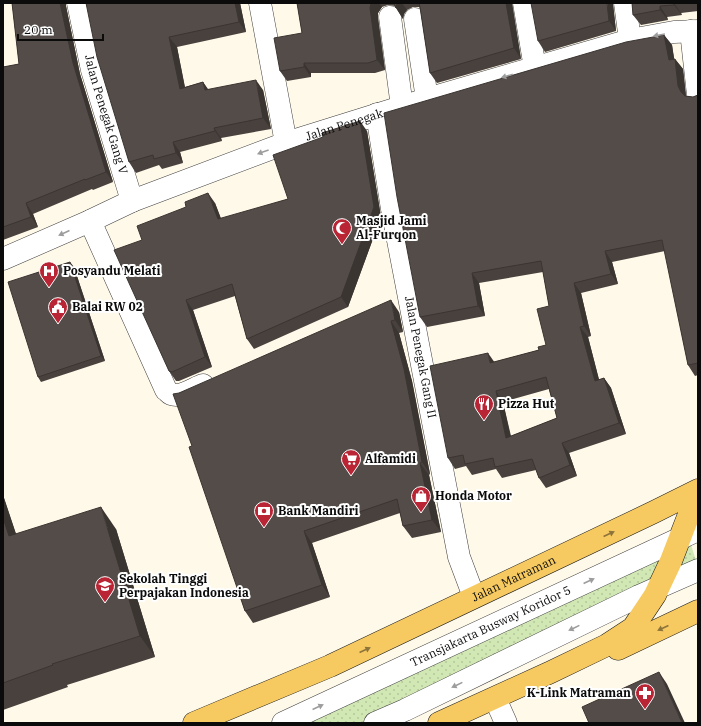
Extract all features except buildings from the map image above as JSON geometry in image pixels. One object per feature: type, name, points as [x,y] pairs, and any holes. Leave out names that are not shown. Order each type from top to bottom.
[{"type":"main road","name":"Jalan Matraman","points":[[194,723],[330,666],[698,491]]},
{"type":"main road","name":"Jalan Matraman","points":[[439,723],[607,645],[633,628],[656,595],[671,561],[689,535],[698,491]]},
{"type":"main road","points":[[460,723],[502,714],[698,611]]},
{"type":"main road","name":"Jalan Matraman","points":[[228,723],[330,666]]},
{"type":"street","name":"Jalan Penegak Gang V","points":[[78,3],[92,70],[132,201]]},
{"type":"street","points":[[260,3],[286,143]]},
{"type":"street","points":[[524,3],[535,68]]},
{"type":"street","points":[[625,3],[630,40]]},
{"type":"street","points":[[390,17],[402,107]]},
{"type":"street","points":[[416,19],[427,99]]},
{"type":"street","name":"Jalan Penegak","points":[[3,259],[132,201],[286,143],[427,99],[630,40],[674,32],[695,31]]},
{"type":"street","points":[[695,31],[698,95]]},
{"type":"street","name":"Jalan Penegak Gang II","points":[[377,114],[392,209],[401,297],[460,557],[474,598]]},
{"type":"street","points":[[90,221],[166,390],[171,394],[182,394],[218,378]]},
{"type":"street","name":"Transjakarta Busway Koridor 5","points":[[283,723],[689,535]]},
{"type":"street","points":[[375,723],[698,570]]},
{"type":"green space","points":[[688,535],[698,567],[375,723],[283,723]]},
{"type":"place","name":"Masjid Jami Al-Furqon","points":[[342,245]]},
{"type":"place","name":"Posyandu Melati","points":[[49,288]]},
{"type":"place","name":"Balai RW 02","points":[[58,324]]},
{"type":"place","name":"Pizza Hut","points":[[484,421]]},
{"type":"place","name":"Alfamidi","points":[[351,476]]},
{"type":"place","name":"Honda Motor","points":[[421,513]]},
{"type":"place","name":"Bank Mandiri","points":[[264,528]]},
{"type":"place","name":"Sekolah Tinggi Perpajakan Indonesia","points":[[105,603]]},
{"type":"place","name":"K-Link Matraman","points":[[645,710]]}]
